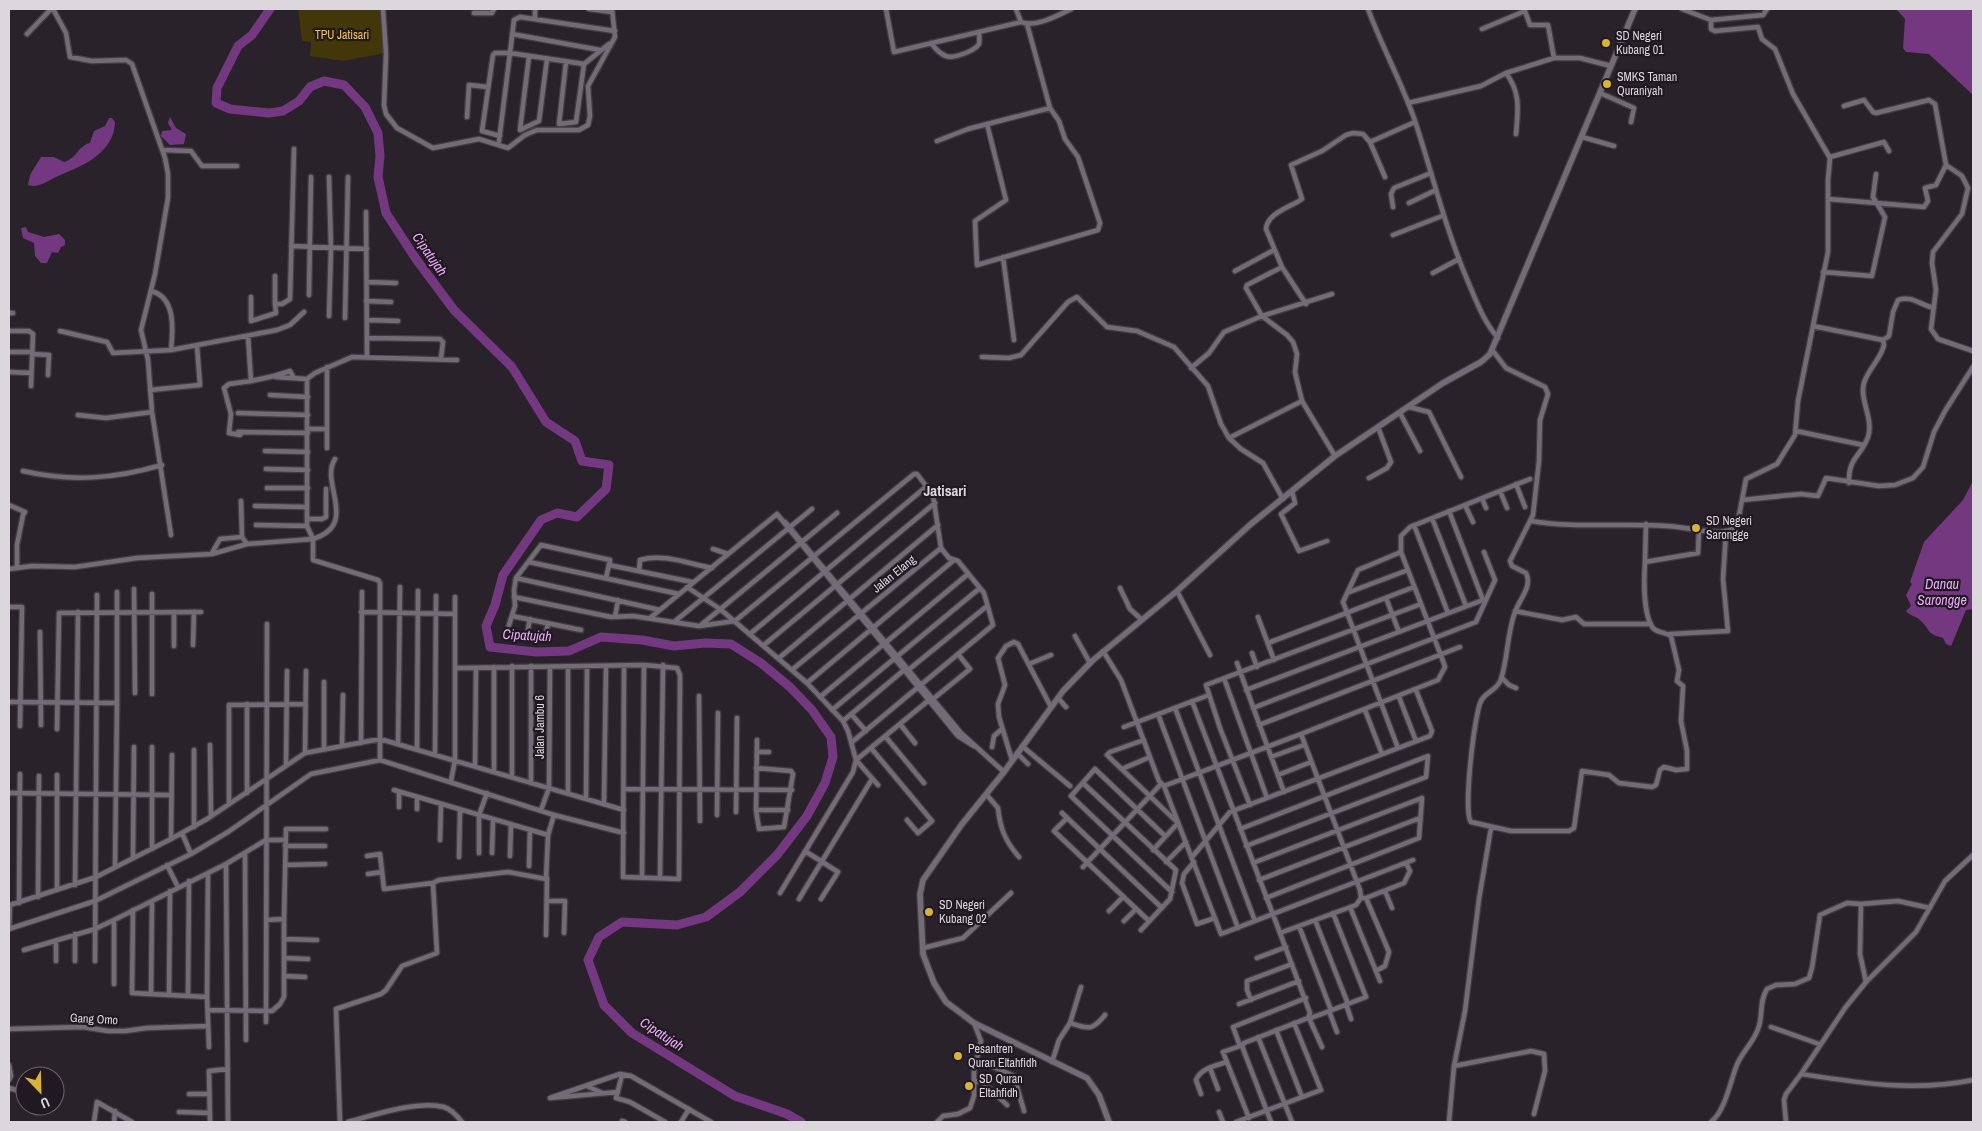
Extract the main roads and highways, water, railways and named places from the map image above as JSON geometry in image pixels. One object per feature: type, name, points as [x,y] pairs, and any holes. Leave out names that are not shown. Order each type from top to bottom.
[{"type":"water","points":[[1896,9],[1973,9],[1973,95],[1929,54],[1906,52],[1903,48],[1905,19]]},
{"type":"water","points":[[170,117],[176,128],[186,134],[184,144],[170,145],[161,136],[162,131],[172,130],[168,123]]},
{"type":"water","points":[[109,118],[112,118],[115,122],[113,133],[109,143],[94,158],[42,184],[28,185],[30,175],[41,157],[54,157],[64,162],[72,158],[83,146],[90,143],[94,131],[105,126]]},
{"type":"water","points":[[26,227],[28,232],[44,237],[59,234],[65,240],[65,245],[61,247],[58,253],[52,252],[47,263],[41,263],[35,256],[34,243],[23,238],[21,228]]},
{"type":"water","name":"Danau Sarongge","points":[[1973,481],[1973,609],[1966,610],[1951,646],[1946,644],[1943,638],[1931,633],[1920,620],[1906,611],[1911,606],[1906,595],[1912,584],[1910,582],[1924,542],[1963,500]]},
{"type":"waterway","name":"Cipatujah","points":[[270,9],[252,35],[238,46],[217,88],[216,103],[230,109],[269,113],[283,111],[299,101],[310,87],[324,81],[344,85],[365,107],[378,133],[380,156],[378,177],[386,213],[416,259],[454,310],[512,367],[546,422],[575,441],[582,461],[609,465],[606,489],[577,517],[557,513],[541,520],[503,575],[495,605],[486,626],[490,647],[536,652],[569,651],[601,637],[642,640],[674,646],[705,643],[731,644],[761,663],[790,687],[812,710],[831,737],[833,757],[825,783],[807,816],[777,855],[740,892],[706,917],[677,925],[622,922],[599,937],[588,960],[604,1005],[632,1033],[735,1096],[787,1114],[801,1122]]},
{"type":"place","name":"SD Negeri Kubang 01","points":[[1606,43]]},
{"type":"place","name":"SMKS Taman Quraniyah","points":[[1607,84]]},
{"type":"place","name":"SD Negeri Sarongge","points":[[1696,528]]},
{"type":"place","name":"SD Negeri Kubang 02","points":[[929,912]]},
{"type":"place","name":"Pesantren Quran Eltahfidh","points":[[958,1056]]},
{"type":"place","name":"SD Quran Eltahfidh","points":[[969,1086]]},
{"type":"district","name":"Jatisari","points":[[945,491]]},
{"type":"park label","name":"TPU Jatisari","points":[[342,35]]}]
